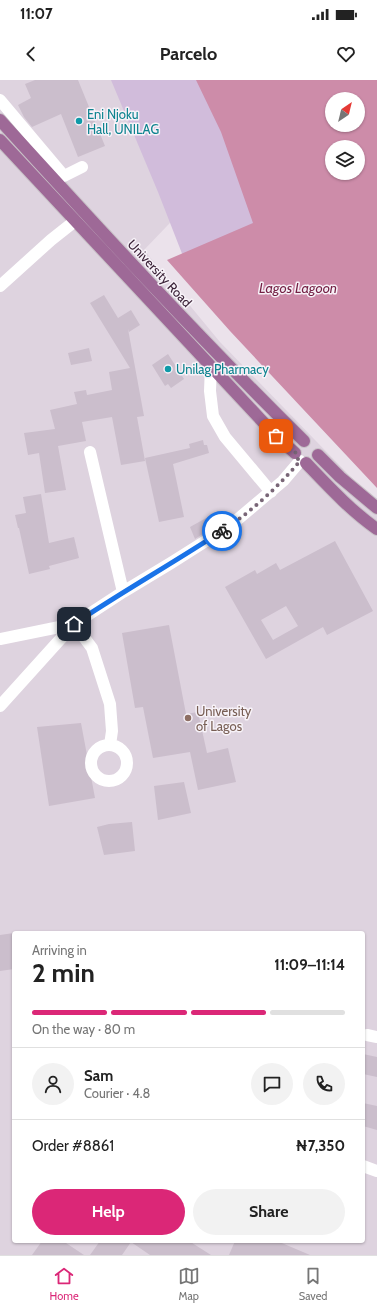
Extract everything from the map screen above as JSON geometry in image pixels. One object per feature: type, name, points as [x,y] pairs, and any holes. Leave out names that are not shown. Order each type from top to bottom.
[{"type":"main road","name":"University Road","points":[[0,120],[100,230],[247,385],[304,441]]},
{"type":"main road","name":"University Road","points":[[0,140],[276,436],[377,530]]},
{"type":"main road","points":[[308,440],[313,442],[316,446],[318,455],[312,462],[301,459],[296,448],[299,444],[308,440]]},
{"type":"main road","points":[[318,455],[340,477],[377,508]]},
{"type":"street","points":[[0,100],[64,176],[82,167]]},
{"type":"street","points":[[0,286],[51,240],[75,221]]},
{"type":"street","points":[[211,366],[210,391],[213,416],[225,437],[271,492]]},
{"type":"street","points":[[90,452],[123,592]]},
{"type":"street","points":[[0,706],[74,624],[231,526],[283,481],[301,459]]},
{"type":"street","points":[[0,639],[74,624]]},
{"type":"street","points":[[74,624],[92,648],[110,704],[112,731],[110,745]]},
{"type":"street","points":[[365,1167],[377,1171]]},
{"type":"shaded area","name":"University of Lagos","points":[[0,80],[147,80],[190,202],[144,250],[220,342],[377,504],[377,1255],[0,1255]]},
{"type":"shaded area","name":"Lagos Lagoon","points":[[111,80],[377,80],[377,427],[190,274],[158,192]]},
{"type":"water","name":"Lagos Lagoon","points":[[196,80],[377,80],[377,488],[230,331],[167,260],[253,223],[221,132]]},
{"type":"building","name":"Eni Njoku Hall, UNILAG","points":[[35,80],[78,80],[105,146],[78,157],[61,114],[32,127],[24,117],[18,105],[31,98],[25,84]]},
{"type":"building","points":[[104,295],[118,318],[131,310],[140,325],[129,332],[128,329],[144,416],[137,417],[145,461],[121,465],[112,417],[82,422],[86,441],[58,446],[66,490],[45,493],[39,453],[28,455],[24,433],[55,429],[50,410],[77,404],[74,392],[86,390],[87,395],[112,390],[109,372],[130,368],[90,303]]},
{"type":"building","points":[[89,348],[92,361],[71,365],[68,353]]},
{"type":"building","name":"Unilag Pharmacy","points":[[168,354],[184,379],[171,388],[168,384],[165,386],[152,365]]},
{"type":"building","points":[[203,440],[204,445],[207,445],[209,453],[173,464],[184,517],[159,522],[145,458],[190,448],[189,444]]},
{"type":"building","points":[[41,494],[49,543],[74,537],[79,558],[49,566],[50,569],[29,574],[15,515],[26,513],[23,497]]},
{"type":"building","points":[[215,513],[221,522],[195,539],[190,527]]},
{"type":"building","points":[[335,541],[373,611],[327,635],[323,627],[266,659],[225,587],[255,570],[257,574],[276,563],[280,570]],"holes":[[[286,606],[298,626],[273,640],[261,620]]]},
{"type":"building","points":[[169,625],[186,714],[198,712],[207,753],[228,748],[236,782],[198,790],[190,752],[153,758],[143,707],[135,708],[122,633]]},
{"type":"building","points":[[81,723],[95,798],[49,806],[37,727]]},
{"type":"building","points":[[184,782],[191,813],[158,820],[154,786]]},
{"type":"building","points":[[132,822],[135,851],[104,855],[97,827],[109,824]]},
{"type":"building","points":[[12,933],[12,969],[0,971],[0,935]]},
{"type":"building","points":[[365,1054],[377,1057],[377,1077],[365,1074]]},
{"type":"building","points":[[365,1103],[377,1106],[377,1130],[365,1127]]},
{"type":"building","points":[[41,1243],[66,1243],[84,1255],[32,1255]]},
{"type":"building","points":[[99,1243],[130,1243],[122,1255],[90,1255]]},
{"type":"building","points":[[132,1243],[192,1243],[211,1255],[150,1255]]},
{"type":"building","points":[[234,1243],[282,1243],[310,1255],[229,1255]]},
{"type":"way so far","points":[[222,531],[231,526],[253,508],[283,481],[300,461],[297,458],[296,453],[276,436]]},
{"type":"place","name":"Eni Njoku Hall, UNILAG","points":[[79,121]]},
{"type":"place","name":"Unilag Pharmacy","points":[[168,369]]},
{"type":"place","name":"University of Lagos","points":[[188,718]]},
{"type":"route","points":[[74,624],[222,531]]}]
